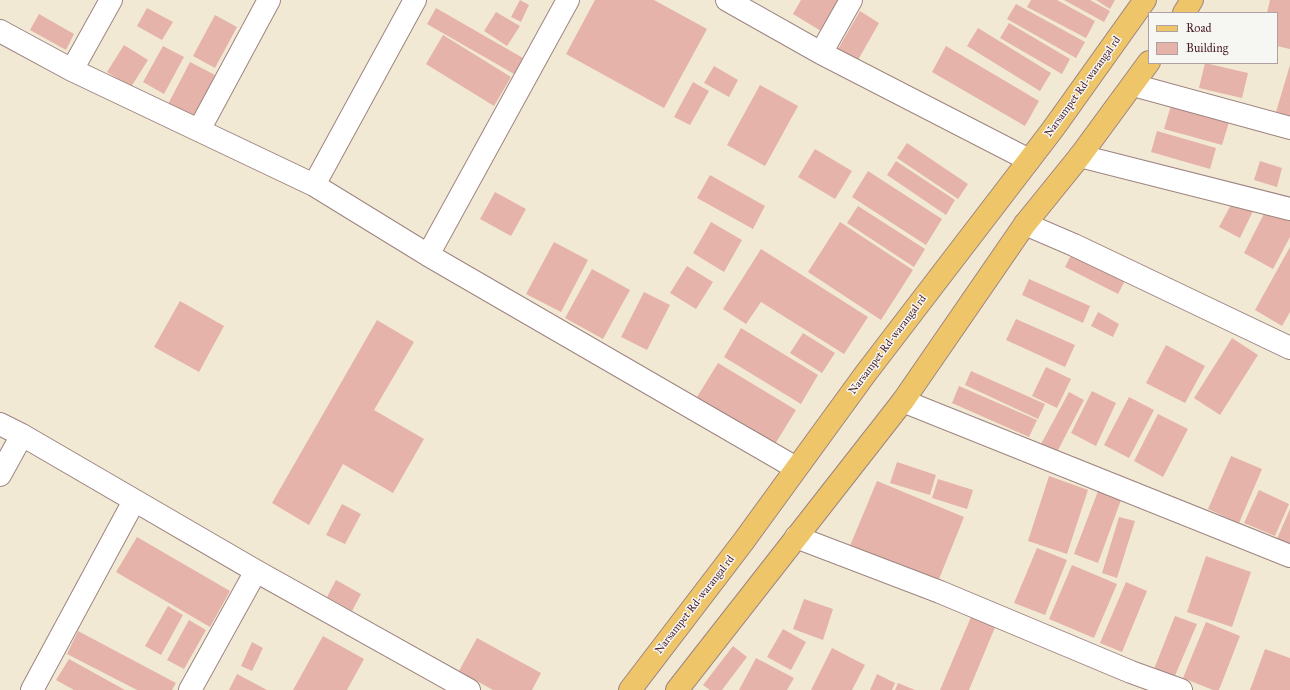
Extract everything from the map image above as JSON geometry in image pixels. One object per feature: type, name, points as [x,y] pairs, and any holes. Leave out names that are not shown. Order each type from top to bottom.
[{"type":"main road","name":"Narsampet Rd-warangal rd","points":[[630,690],[743,542],[866,373],[1030,160],[1145,0]]},
{"type":"main road","points":[[1185,12],[1192,0]]},
{"type":"main road","points":[[683,689],[796,537],[903,401],[1025,224],[1080,156],[1148,63]]},
{"type":"street","points":[[72,70],[111,0]]},
{"type":"street","points":[[200,130],[269,0]]},
{"type":"street","points":[[314,185],[415,0]]},
{"type":"street","points":[[428,255],[568,0]]},
{"type":"street","points":[[728,0],[821,53],[1030,160]]},
{"type":"street","points":[[821,53],[851,0]]},
{"type":"street","points":[[0,31],[72,70],[314,185],[428,255],[796,468]]},
{"type":"street","points":[[1133,85],[1290,128]]},
{"type":"street","points":[[1080,156],[1290,209]]},
{"type":"street","points":[[1025,224],[1074,245],[1290,348]]},
{"type":"street","points":[[903,401],[1290,556]]},
{"type":"street","points":[[0,424],[22,435],[256,571],[469,690]]},
{"type":"street","points":[[0,475],[22,435]]},
{"type":"street","points":[[32,690],[134,501]]},
{"type":"street","points":[[796,537],[940,592],[1131,672],[1181,690]]},
{"type":"street","points":[[190,690],[256,571]]},
{"type":"building","points":[[520,0],[529,5],[521,22],[511,17]]},
{"type":"building","points":[[595,0],[654,0],[707,29],[664,108],[566,54]]},
{"type":"building","points":[[801,0],[840,0],[821,31],[793,14]]},
{"type":"building","points":[[1031,0],[1057,0],[1095,21],[1086,38],[1027,7]]},
{"type":"building","points":[[1064,0],[1090,0],[1110,11],[1104,22]]},
{"type":"building","points":[[1096,0],[1115,0],[1110,9]]},
{"type":"building","points":[[1270,0],[1290,0],[1290,49],[1278,46],[1278,12],[1267,12]]},
{"type":"building","points":[[1016,4],[1085,42],[1076,58],[1007,19]]},
{"type":"building","points":[[147,8],[173,22],[162,40],[137,26]]},
{"type":"building","points":[[436,8],[523,58],[514,74],[427,24]]},
{"type":"building","points":[[860,11],[879,23],[858,60],[838,49]]},
{"type":"building","points":[[496,12],[520,26],[507,46],[484,31]]},
{"type":"building","points":[[39,14],[74,34],[66,50],[30,30]]},
{"type":"building","points":[[215,15],[237,27],[215,68],[193,56]]},
{"type":"building","points":[[1009,23],[1070,59],[1062,74],[1000,38]]},
{"type":"building","points":[[978,28],[1051,73],[1040,91],[967,46]]},
{"type":"building","points":[[443,35],[511,77],[494,106],[426,64]]},
{"type":"building","points":[[124,45],[148,60],[131,87],[107,72]]},
{"type":"building","points":[[163,46],[184,57],[164,94],[143,82]]},
{"type":"building","points":[[946,46],[1039,101],[1025,126],[932,72]]},
{"type":"building","points":[[190,62],[215,75],[192,121],[166,108]]},
{"type":"building","points":[[1205,64],[1248,73],[1242,98],[1199,88]]},
{"type":"building","points":[[1290,65],[1290,116],[1276,112]]},
{"type":"building","points":[[714,66],[738,80],[729,97],[704,83]]},
{"type":"building","points":[[693,82],[709,91],[690,125],[674,117]]},
{"type":"building","points":[[760,85],[798,106],[765,166],[727,145]]},
{"type":"building","points":[[1172,102],[1230,119],[1222,145],[1164,129]]},
{"type":"building","points":[[1157,131],[1216,148],[1210,169],[1151,152]]},
{"type":"building","points":[[907,143],[968,184],[958,199],[897,158]]},
{"type":"building","points":[[815,149],[852,171],[835,199],[798,177]]},
{"type":"building","points":[[896,161],[955,200],[946,215],[887,175]]},
{"type":"building","points":[[1260,161],[1282,168],[1277,187],[1254,180]]},
{"type":"building","points":[[868,171],[942,219],[926,245],[852,197]]},
{"type":"building","points":[[710,175],[765,206],[753,229],[697,198]]},
{"type":"building","points":[[495,192],[526,209],[511,236],[480,219]]},
{"type":"building","points":[[1233,201],[1253,211],[1240,238],[1219,227]]},
{"type":"building","points":[[1269,204],[1290,215],[1290,237],[1273,269],[1244,253]]},
{"type":"building","points":[[858,206],[925,249],[914,267],[847,223]]},
{"type":"building","points":[[711,222],[742,240],[724,272],[693,253]]},
{"type":"building","points":[[840,222],[913,270],[881,320],[808,272]]},
{"type":"building","points":[[554,242],[588,260],[561,312],[526,294]]},
{"type":"building","points":[[1290,247],[1290,312],[1282,326],[1255,310]]},
{"type":"building","points":[[761,249],[868,317],[844,354],[761,302],[746,324],[723,309]]},
{"type":"building","points":[[1074,249],[1128,275],[1118,294],[1065,267]]},
{"type":"building","points":[[687,266],[713,282],[696,309],[670,293]]},
{"type":"building","points":[[592,269],[630,290],[603,339],[565,318]]},
{"type":"building","points":[[1029,279],[1090,306],[1083,323],[1022,295]]},
{"type":"building","points":[[644,292],[670,305],[647,350],[621,337]]},
{"type":"building","points":[[180,301],[224,326],[199,372],[154,347]]},
{"type":"building","points":[[1098,312],[1119,324],[1113,337],[1091,326]]},
{"type":"building","points":[[1016,319],[1075,345],[1065,367],[1006,340]]},
{"type":"building","points":[[377,320],[414,342],[374,410],[424,439],[393,493],[343,464],[309,525],[272,503]]},
{"type":"building","points":[[741,328],[818,375],[801,404],[724,357]]},
{"type":"building","points":[[803,333],[835,353],[822,373],[790,353]]},
{"type":"building","points":[[1232,338],[1258,355],[1220,415],[1194,398]]},
{"type":"building","points":[[1166,345],[1205,366],[1185,403],[1146,383]]},
{"type":"building","points":[[718,363],[796,410],[775,444],[697,397]]},
{"type":"building","points":[[1046,367],[1071,379],[1057,408],[1032,396]]},
{"type":"building","points":[[971,371],[1045,404],[1038,419],[965,385]]},
{"type":"building","points":[[959,386],[1037,420],[1029,437],[952,403]]},
{"type":"building","points":[[1092,391],[1116,403],[1096,446],[1071,433]]},
{"type":"building","points":[[1069,392],[1084,400],[1057,452],[1041,444]]},
{"type":"building","points":[[1129,397],[1154,410],[1129,458],[1104,445]]},
{"type":"building","points":[[1158,414],[1188,429],[1163,477],[1134,461]]},
{"type":"building","points":[[1231,456],[1262,469],[1239,523],[1208,509]]},
{"type":"building","points":[[897,462],[936,475],[930,495],[890,483]]},
{"type":"building","points":[[1049,476],[1088,490],[1067,554],[1028,541]]},
{"type":"building","points":[[938,479],[973,490],[967,509],[932,498]]},
{"type":"building","points":[[877,481],[964,517],[937,584],[849,548]]},
{"type":"building","points":[[1259,490],[1289,504],[1275,536],[1244,523]]},
{"type":"building","points":[[1098,491],[1121,500],[1098,563],[1074,554]]},
{"type":"building","points":[[342,504],[361,514],[345,544],[326,535]]},
{"type":"building","points":[[1290,509],[1290,549],[1275,543]]},
{"type":"building","points":[[1119,517],[1135,521],[1117,578],[1102,573]]},
{"type":"building","points":[[137,537],[230,591],[210,627],[116,572]]},
{"type":"building","points":[[1037,548],[1067,560],[1045,615],[1014,603]]},
{"type":"building","points":[[1206,556],[1251,572],[1232,627],[1187,612]]},
{"type":"building","points":[[1072,565],[1117,584],[1094,638],[1049,619]]},
{"type":"building","points":[[336,580],[361,594],[352,611],[327,597]]},
{"type":"building","points":[[1126,582],[1147,591],[1122,652],[1100,643]]},
{"type":"building","points":[[804,599],[833,609],[823,640],[793,629]]},
{"type":"building","points":[[168,606],[183,615],[161,655],[145,646]]},
{"type":"building","points":[[974,610],[998,620],[969,690],[940,690]]},
{"type":"building","points":[[1175,616],[1197,624],[1174,678],[1154,669]]},
{"type":"building","points":[[189,620],[206,630],[184,669],[167,660]]},
{"type":"building","points":[[1206,622],[1240,636],[1219,690],[1213,690],[1183,678]]},
{"type":"building","points":[[783,629],[806,642],[791,670],[767,657]]},
{"type":"building","points":[[78,631],[176,683],[172,690],[137,690],[67,654]]},
{"type":"building","points":[[323,636],[364,659],[347,690],[293,690]]},
{"type":"building","points":[[477,638],[541,673],[532,690],[493,690],[459,671]]},
{"type":"building","points":[[252,642],[263,648],[252,671],[241,666]]},
{"type":"building","points":[[733,646],[747,657],[722,690],[710,690],[703,685]]},
{"type":"building","points":[[832,648],[865,665],[852,690],[811,690]]},
{"type":"building","points":[[1265,649],[1290,658],[1290,690],[1250,690]]},
{"type":"building","points":[[756,658],[794,678],[787,690],[739,690]]},
{"type":"building","points":[[69,659],[125,690],[74,690],[56,680]]},
{"type":"building","points":[[237,674],[267,690],[229,690]]},
{"type":"building","points":[[877,674],[895,683],[892,690],[870,690]]},
{"type":"building","points":[[898,683],[915,690],[895,690]]}]
